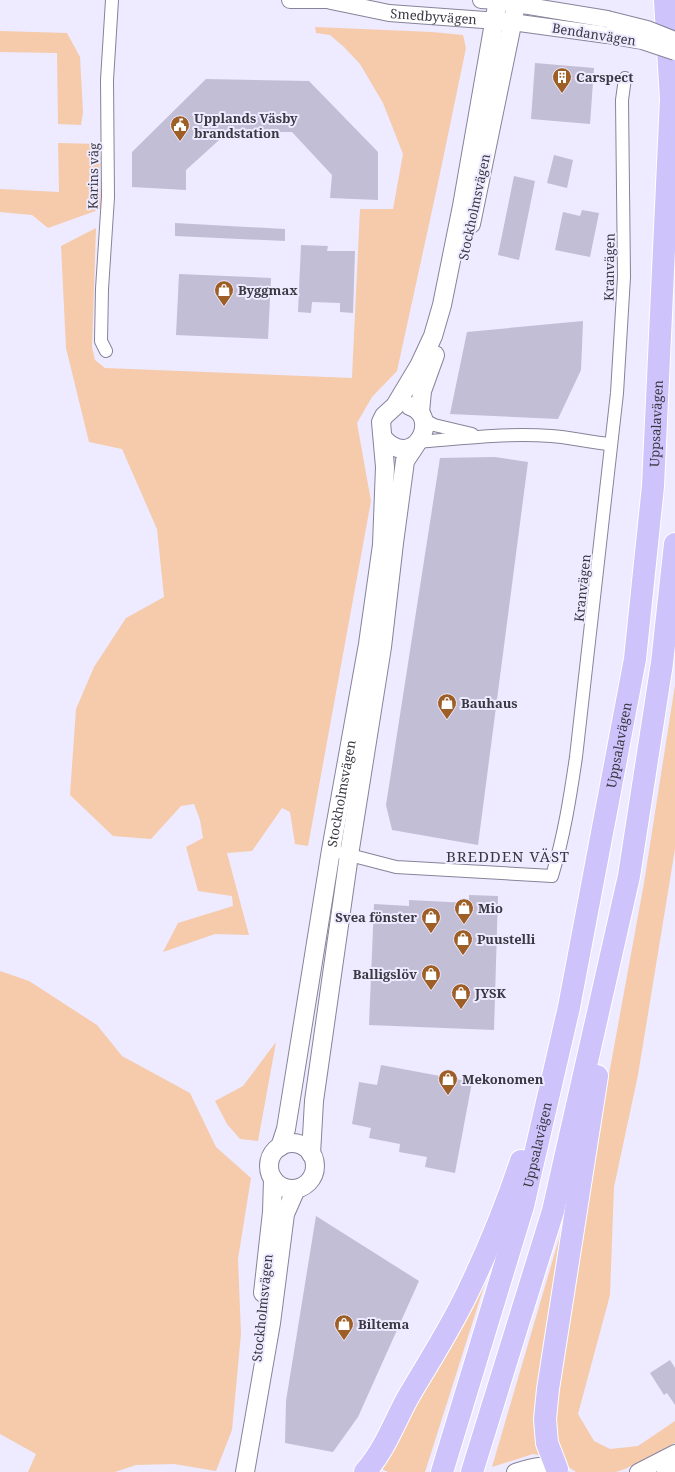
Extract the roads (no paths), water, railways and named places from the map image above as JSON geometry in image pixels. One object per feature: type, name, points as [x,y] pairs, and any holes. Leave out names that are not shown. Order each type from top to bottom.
[{"type":"highway","name":"Uppsalavägen","points":[[444,1466],[523,1206],[570,1007],[635,658],[653,486],[671,99],[665,0]]},
{"type":"highway","points":[[559,1470],[547,1443],[545,1419],[548,1389],[662,663],[675,544]]},
{"type":"highway","points":[[365,1472],[373,1464],[384,1446],[396,1420],[471,1286],[508,1199],[522,1156],[606,810]]},
{"type":"highway","points":[[474,1466],[553,1211],[629,876]]},
{"type":"main road","name":"Stockholmsvägen","points":[[249,1443],[258,1337],[272,1212],[273,1179],[269,1167],[270,1161],[280,1146],[286,1129],[331,850],[368,644],[382,545],[386,467],[381,422],[384,416],[395,406],[420,366],[433,336],[442,305],[462,206],[494,21],[492,0]]},
{"type":"main road","name":"Stockholmsvägen","points":[[245,1472],[271,1323],[285,1214],[296,1189],[306,1184],[313,1175],[315,1164],[311,1154],[314,1101],[349,855],[382,647],[405,461],[417,444],[424,428],[421,416],[422,391],[452,303],[464,256],[515,9]]},
{"type":"main road","points":[[395,406],[408,405],[414,407],[421,416]]},
{"type":"main road","points":[[383,438],[390,445],[396,448],[403,449],[417,444]]},
{"type":"main road","points":[[280,1146],[292,1143],[298,1144],[303,1146],[311,1154]]},
{"type":"main road","points":[[273,1179],[282,1187],[296,1189]]},
{"type":"street","name":"Karins väg","points":[[106,351],[101,341],[101,334],[102,289],[108,197],[107,80],[112,0]]},
{"type":"street","name":"Smedbyvägen","points":[[290,0],[338,0],[389,13],[494,21],[515,9]]},
{"type":"street","points":[[492,0],[515,9]]},
{"type":"street","name":"Bendanvägen","points":[[515,9],[607,27],[647,29],[675,40]]},
{"type":"street","name":"Bendanvägen","points":[[607,27],[675,52]]},
{"type":"street","name":"Kranvägen","points":[[331,850],[396,867],[552,876],[561,846],[570,806],[618,393],[624,277],[622,100],[625,78]]},
{"type":"street","points":[[421,416],[434,425],[483,436]]},
{"type":"street","points":[[417,444],[483,436],[551,436],[594,443],[611,444]]},
{"type":"street","points":[[638,1472],[675,1453]]},
{"type":"street","points":[[515,1472],[536,1466],[548,1466],[559,1470]]},
{"type":"street","points":[[666,1472],[675,1467]]},
{"type":"place","name":"Carspect","points":[[562,94]]},
{"type":"place","name":"Upplands Väsby brandstation","points":[[180,142]]},
{"type":"place","name":"Byggmax","points":[[224,307]]},
{"type":"place","name":"Bauhaus","points":[[447,720]]},
{"type":"place","name":"Mio","points":[[464,925]]},
{"type":"place","name":"Svea fönster","points":[[431,934]]},
{"type":"place","name":"Puustelli","points":[[463,956]]},
{"type":"place","name":"Balligslöv","points":[[431,991]]},
{"type":"place","name":"JYSK","points":[[461,1010]]},
{"type":"place","name":"Mekonomen","points":[[448,1096]]},
{"type":"place","name":"Biltema","points":[[344,1341]]},
{"type":"district","name":"BREDDEN VÄST","points":[[508,857]]}]
